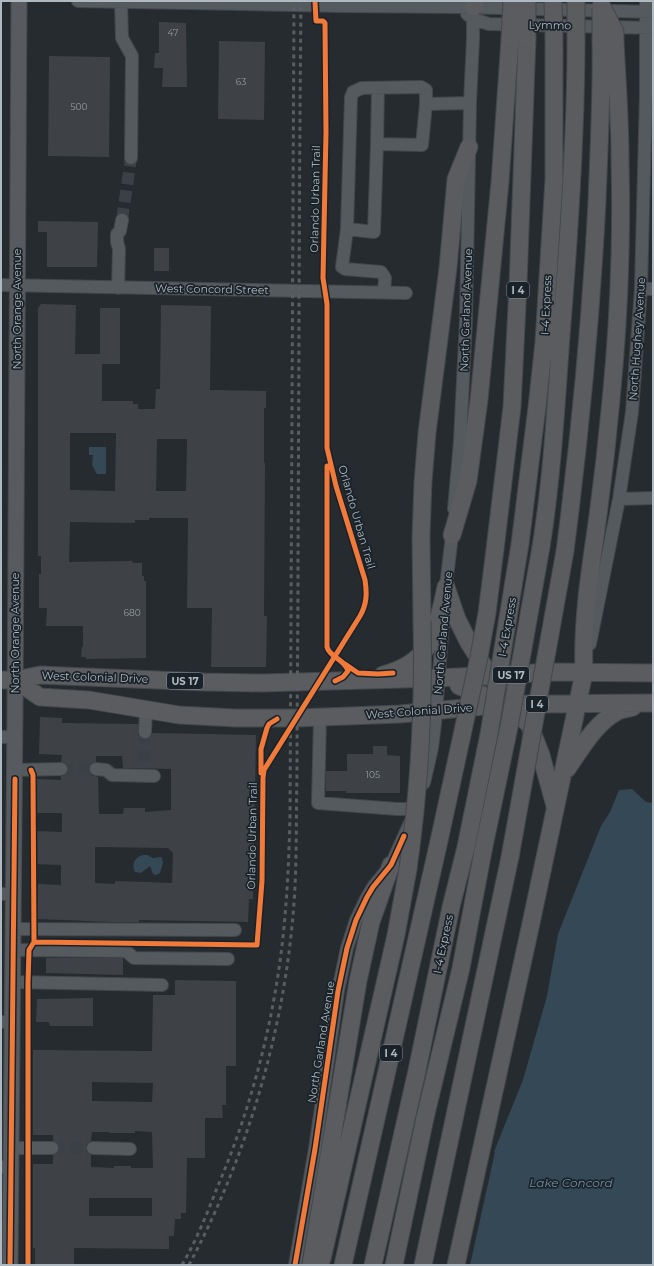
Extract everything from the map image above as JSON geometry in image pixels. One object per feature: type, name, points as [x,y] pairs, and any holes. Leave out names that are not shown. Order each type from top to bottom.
[{"type":"highway","points":[[452,535],[468,481],[479,400],[500,188],[512,1]]},
{"type":"highway","name":"I 4","points":[[343,1265],[439,840],[479,657],[487,613],[512,407],[518,285],[527,1]]},
{"type":"highway","name":"I-4 Express","points":[[373,1265],[416,1075],[451,907],[466,847],[489,734],[520,544],[544,342],[554,179],[553,1]]},
{"type":"highway","name":"I-4 Express","points":[[394,1265],[425,1118],[461,968],[483,851],[509,727],[546,517],[554,432],[576,109],[576,1]]},
{"type":"highway","name":"I 4","points":[[423,1265],[510,857],[565,551],[582,406],[608,41],[601,3]]},
{"type":"highway","points":[[456,1265],[530,928],[584,672],[583,653],[586,594],[606,449],[613,379],[620,244],[620,180],[608,41]]},
{"type":"highway","points":[[321,1265],[394,941],[408,869],[415,818],[423,697],[421,537],[423,482],[427,433],[448,268],[456,179],[469,147]]},
{"type":"highway","points":[[446,587],[462,630],[469,644],[490,676],[529,724],[541,755],[555,809]]},
{"type":"highway","points":[[356,681],[393,673],[408,666],[425,650],[436,632],[446,587]]},
{"type":"highway","name":"West Colonial Drive","points":[[8,680],[40,675],[216,682],[356,681],[554,672],[653,673]]},
{"type":"highway","points":[[438,678],[513,704]]},
{"type":"highway","name":"West Colonial Drive","points":[[8,680],[40,698],[90,700],[179,715],[218,718],[320,718],[436,711],[513,704],[653,703]]},
{"type":"highway","points":[[562,776],[588,739],[602,723],[618,711],[653,703]]},
{"type":"highway","points":[[310,1265],[360,967],[371,922],[391,865]]},
{"type":"main road","name":"North Orange Avenue","points":[[10,1265],[6,1167],[11,1148],[7,1022],[13,982],[13,929],[7,894],[15,770],[8,737],[8,680],[17,286],[19,1]]},
{"type":"street","points":[[78,1],[649,8]]},
{"type":"street","points":[[114,1],[122,38],[132,56],[131,158]]},
{"type":"street","name":"Lymmo","points":[[468,6],[489,24],[650,28]]},
{"type":"street","name":"North Garland Avenue","points":[[295,1265],[344,962],[356,920],[373,887],[391,865],[417,809],[432,748],[460,441],[466,326],[470,103],[468,6]]},
{"type":"street","name":"North Hughey Avenue","points":[[584,672],[618,499],[632,412],[647,288],[649,8]]},
{"type":"street","points":[[377,144],[422,145],[426,104],[426,90],[424,88],[359,88],[353,92],[351,97],[347,230],[342,267],[345,269],[381,272],[385,278],[384,293]]},
{"type":"street","points":[[347,230],[374,232],[378,88]]},
{"type":"street","points":[[426,104],[470,103]]},
{"type":"street","points":[[118,288],[119,249],[122,245],[123,235],[121,226]]},
{"type":"street","name":"West Concord Street","points":[[1,286],[406,293]]},
{"type":"street","points":[[618,499],[653,498]]},
{"type":"street","points":[[145,732],[146,710]]},
{"type":"street","points":[[320,718],[318,803],[397,809],[417,809]]},
{"type":"street","points":[[15,770],[61,769]]},
{"type":"street","points":[[96,769],[106,770],[112,775],[148,773]]},
{"type":"street","points":[[13,929],[235,930]]},
{"type":"street","points":[[13,950],[126,951],[134,958],[228,959]]},
{"type":"street","points":[[13,982],[162,985]]},
{"type":"street","points":[[11,1148],[52,1148]]},
{"type":"street","points":[[93,1148],[130,1149]]},
{"type":"water","points":[[89,447],[106,447],[106,474],[97,474],[92,465],[93,455],[89,455]]},
{"type":"water","name":"Lake Concord","points":[[632,789],[646,802],[653,803],[653,1265],[460,1265],[489,1164],[523,1080],[547,996],[558,934],[601,826],[610,812],[619,790]]},
{"type":"water","points":[[143,855],[153,858],[162,858],[163,863],[160,873],[156,875],[153,874],[150,866],[141,873],[135,872],[133,866],[134,861]]},
{"type":"pier","points":[[492,1152],[495,1152],[470,1265],[458,1265],[488,1164]]},
{"type":"building","points":[[159,22],[186,23],[187,87],[162,87],[163,68],[154,68],[155,53],[159,53]]},
{"type":"building","points":[[219,41],[265,42],[264,120],[218,119]]},
{"type":"building","points":[[49,56],[110,57],[109,157],[48,156]]},
{"type":"building","points":[[38,221],[98,222],[97,267],[47,267],[47,232],[38,232]]},
{"type":"building","points":[[154,248],[169,248],[169,271],[154,271]]},
{"type":"building","points":[[41,304],[76,305],[75,354],[100,354],[100,308],[120,308],[120,364],[102,364],[102,401],[133,401],[133,404],[138,404],[138,409],[155,409],[156,389],[160,389],[161,305],[211,306],[210,390],[266,391],[266,408],[264,408],[264,616],[267,616],[266,667],[211,667],[212,608],[187,608],[188,518],[149,518],[149,520],[135,520],[135,523],[70,522],[69,562],[132,561],[133,563],[142,563],[142,576],[144,576],[144,581],[146,581],[146,658],[86,659],[86,657],[81,657],[83,647],[83,626],[46,626],[47,608],[39,608],[39,574],[41,574],[41,556],[38,556],[38,308]],"holes":[[[70,433],[116,433],[115,491],[70,490]],[[157,439],[187,439],[186,491],[156,491]]]},
{"type":"building","points":[[40,717],[62,718],[62,723],[138,724],[138,735],[144,739],[149,738],[152,733],[256,735],[253,899],[249,899],[248,922],[139,920],[139,922],[112,922],[37,919],[38,884],[61,885],[61,865],[35,864],[36,831],[62,832],[62,813],[36,813],[37,779],[61,780],[61,776],[65,775],[68,769],[67,765],[61,762],[62,755],[39,754]],"holes":[[[96,756],[122,756],[123,768],[171,769],[171,810],[145,812],[145,808],[124,808],[123,814],[99,814],[98,777],[91,775],[89,769],[90,764],[96,762]],[[95,847],[168,848],[173,853],[172,883],[115,881],[115,884],[95,883]]]},
{"type":"building","points":[[373,746],[387,746],[387,755],[400,756],[400,793],[346,793],[346,791],[326,791],[326,771],[347,771],[347,754],[373,754]]},
{"type":"building","points":[[46,958],[123,958],[123,975],[46,973]]},
{"type":"building","points":[[175,980],[236,981],[236,1066],[226,1066],[226,1105],[222,1105],[223,1118],[205,1118],[205,1158],[187,1158],[186,1213],[181,1213],[181,1219],[175,1219],[174,1236],[169,1236],[169,1249],[74,1248],[74,1265],[35,1265],[35,1248],[33,1248],[33,1164],[53,1164],[53,1155],[58,1152],[59,1148],[58,1144],[53,1141],[53,1135],[33,1135],[33,1050],[152,1051],[153,995],[175,995]],"holes":[[[92,1082],[153,1083],[152,1102],[92,1101]],[[135,1131],[152,1132],[153,1168],[131,1168],[131,1166],[114,1166],[114,1168],[91,1167],[91,1155],[87,1152],[86,1148],[87,1144],[91,1141],[92,1132],[135,1133]],[[89,1198],[152,1198],[152,1216],[89,1216]]]},
{"type":"building","points":[[93,998],[93,1026],[50,1026],[49,1022],[36,1022],[37,999]]},
{"type":"tunnel","points":[[122,220],[131,158]]},
{"type":"tunnel","points":[[145,732],[145,768]]},
{"type":"tunnel","points":[[61,769],[96,769]]},
{"type":"tunnel","points":[[52,1148],[93,1148]]},
{"type":"railway","points":[[182,1265],[197,1237],[229,1159],[240,1129],[258,1069],[266,1039],[278,977],[285,914],[290,816],[294,1]]},
{"type":"railway","points":[[189,1265],[210,1223],[229,1179],[246,1135],[260,1089],[282,997],[294,903],[297,774],[301,1]]},
{"type":"cycle path","name":"Orlando Urban Trail","points":[[34,942],[257,945],[262,881],[264,770],[360,616],[364,607],[366,594],[365,580],[336,486],[327,448],[327,304],[323,278],[326,132],[325,23],[323,21],[316,21],[315,1]]},
{"type":"cycle path","points":[[327,466],[327,647],[331,654],[344,664],[348,671],[343,677],[335,681]]},
{"type":"cycle path","points":[[345,664],[358,673],[393,673]]},
{"type":"cycle path","points":[[261,773],[261,749],[267,728],[269,724],[277,719]]},
{"type":"cycle path","points":[[31,770],[33,775],[34,942]]},
{"type":"cycle path","points":[[10,1265],[15,779]]},
{"type":"cycle path","points":[[295,1265],[315,1149],[338,991],[347,948],[356,920],[367,897],[391,865],[404,836]]},
{"type":"cycle path","points":[[28,1265],[28,983],[29,950],[34,942]]}]
